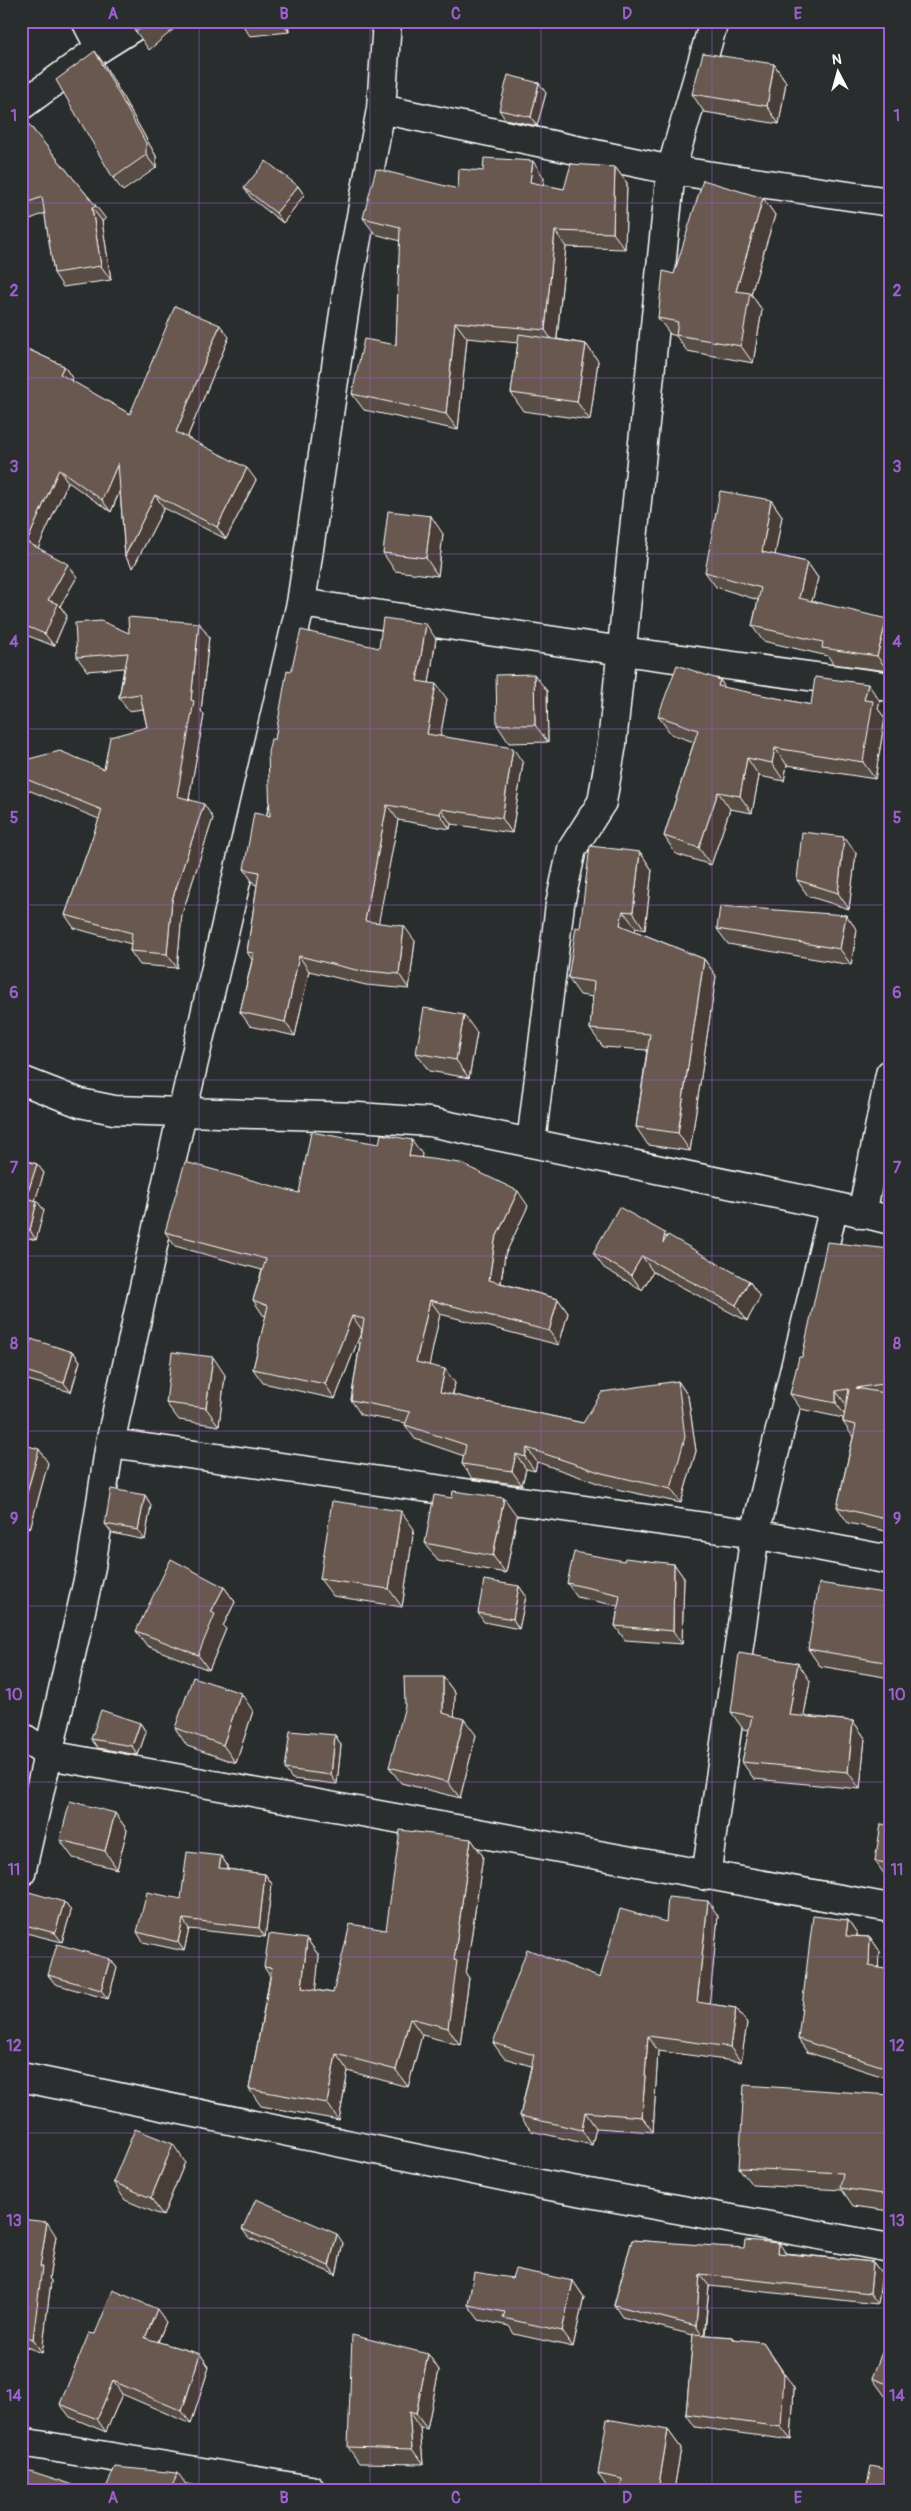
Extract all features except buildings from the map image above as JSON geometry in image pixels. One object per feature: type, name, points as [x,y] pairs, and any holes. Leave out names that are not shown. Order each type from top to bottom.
[{"type":"street","points":[[86,21],[100,48]]},
{"type":"street","points":[[21,106],[100,48],[143,21]]},
{"type":"street","points":[[21,1873],[91,1567],[110,1443],[182,1113],[301,603],[348,286],[381,109],[387,21]]},
{"type":"street","points":[[531,1143],[560,904],[572,849],[602,802],[612,744],[672,170],[714,21]]},
{"type":"street","points":[[381,109],[672,170],[890,202]]},
{"type":"street","points":[[301,603],[622,651],[890,687]]},
{"type":"street","points":[[862,1214],[890,1074]]},
{"type":"street","points":[[21,1080],[89,1105],[114,1110],[358,1117],[430,1122],[834,1206],[890,1220]]},
{"type":"street","points":[[706,1876],[756,1534],[834,1206]]},
{"type":"street","points":[[110,1443],[756,1534],[890,1560]]},
{"type":"street","points":[[21,1736],[48,1755],[890,1908]]},
{"type":"street","points":[[21,2077],[545,2185],[890,2248]]},
{"type":"street","points":[[21,2442],[311,2490]]}]
